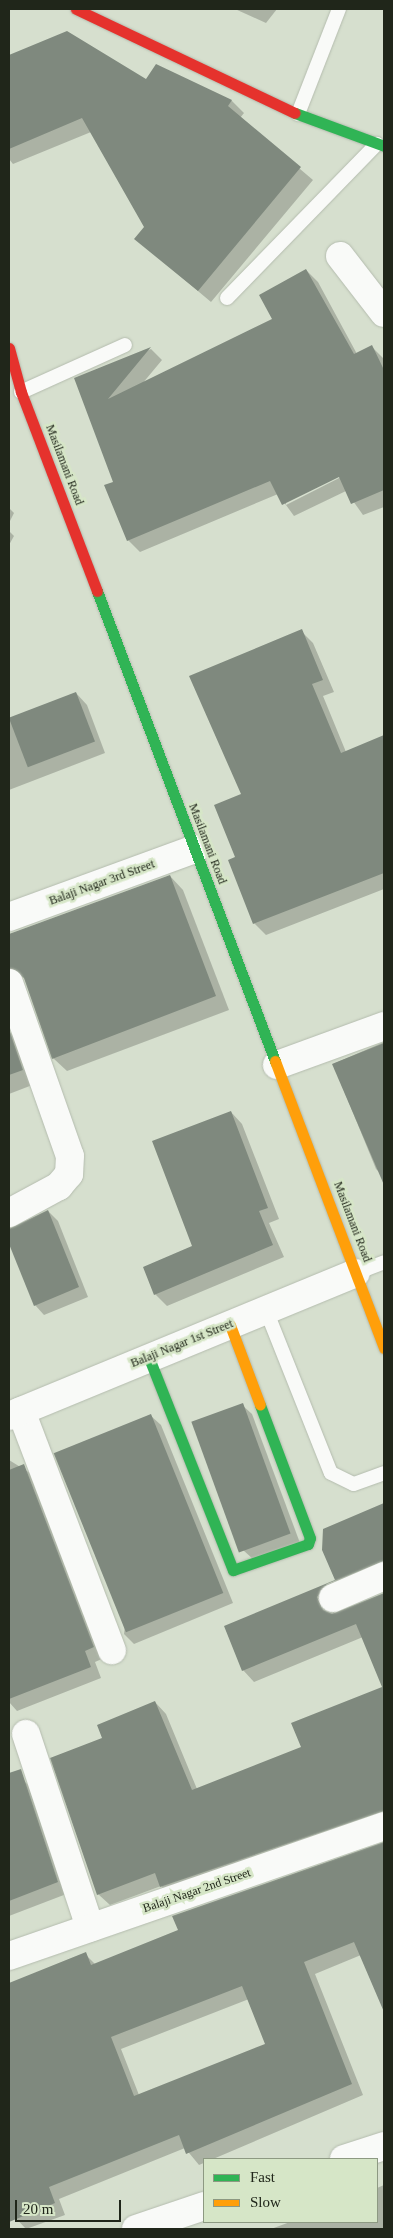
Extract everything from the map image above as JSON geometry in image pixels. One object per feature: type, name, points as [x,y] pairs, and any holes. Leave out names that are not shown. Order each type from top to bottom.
[{"type":"street","points":[[76,9],[298,114],[381,145]]},
{"type":"street","points":[[340,256],[384,313]]},
{"type":"street","name":"Masilamani Road","points":[[9,348],[16,384],[384,1348]]},
{"type":"street","name":"Balaji Nagar 3rd Street","points":[[9,916],[195,849]]},
{"type":"street","points":[[9,983],[70,1156],[69,1174],[59,1186],[9,1213]]},
{"type":"street","points":[[277,1065],[384,1026]]},
{"type":"street","name":"Balaji Nagar 1st Street","points":[[15,1413],[356,1273]]},
{"type":"street","points":[[149,1358],[232,1570],[240,1571],[308,1544],[310,1538],[230,1325]]},
{"type":"street","points":[[15,1413],[112,1650]]},
{"type":"street","points":[[333,1598],[384,1576]]},
{"type":"street","points":[[26,1734],[90,1928]]},
{"type":"street","name":"Balaji Nagar 2nd Street","points":[[9,1956],[384,1826]]},
{"type":"street","points":[[347,2158],[384,2146]]},
{"type":"street","points":[[136,2229],[203,2206]]},
{"type":"lane","points":[[298,114],[339,9]]},
{"type":"lane","points":[[227,298],[381,145]]},
{"type":"lane","points":[[16,384],[125,345]]},
{"type":"lane","points":[[356,1273],[384,1262]]},
{"type":"lane","points":[[266,1310],[331,1473],[354,1484],[384,1473]]},
{"type":"building","points":[[67,31],[146,79],[156,64],[232,100],[228,106],[301,167],[198,291],[134,239],[144,227],[82,118],[9,149],[9,55]]},
{"type":"building","points":[[306,269],[354,354],[372,345],[384,370],[384,490],[351,504],[339,477],[282,505],[270,481],[127,541],[104,485],[113,482],[74,378],[151,347],[108,399],[272,319],[259,295]]},
{"type":"building","points":[[302,629],[323,680],[312,684],[341,753],[384,735],[384,873],[253,924],[228,860],[235,857],[214,805],[241,794],[189,676]]},
{"type":"building","points":[[76,692],[95,741],[28,767],[9,718]]},
{"type":"building","points":[[170,875],[216,996],[52,1059],[24,978],[9,968],[9,934]]},
{"type":"building","points":[[9,1029],[23,1070],[9,1075]]},
{"type":"building","points":[[384,1043],[384,1185],[332,1064]]},
{"type":"building","points":[[231,1111],[268,1208],[259,1211],[273,1245],[154,1295],[143,1267],[192,1246],[152,1141]]},
{"type":"building","points":[[48,1210],[79,1287],[34,1306],[9,1244],[9,1229]]},
{"type":"building","points":[[243,1403],[291,1534],[239,1552],[191,1422]]},
{"type":"building","points":[[151,1414],[223,1593],[126,1632],[54,1453]]},
{"type":"building","points":[[24,1464],[94,1647],[85,1651],[91,1667],[9,1699],[9,1470]]},
{"type":"building","points":[[384,1503],[384,1561],[327,1584],[317,1597],[323,1610],[332,1614],[384,1593],[384,1811],[160,1887],[155,1873],[97,1895],[50,1758],[102,1738],[97,1725],[155,1701],[192,1790],[301,1747],[291,1723],[382,1687],[356,1624],[242,1671],[224,1626],[335,1580],[322,1550],[323,1529]]},
{"type":"building","points":[[21,1769],[58,1882],[9,1901],[9,1773]]},
{"type":"building","points":[[384,1842],[384,2012],[354,1942],[304,1962],[352,2084],[186,2154],[179,2135],[49,2187],[55,2203],[9,2222],[9,1983],[86,1952],[91,1965],[178,1930],[172,1916]],"holes":[[[242,1986],[265,2044],[134,2096],[111,2037]]]},
{"type":"traffic: fast","points":[[295,113],[384,146]]},
{"type":"traffic: fast","points":[[97,591],[275,1061]]},
{"type":"traffic: fast","points":[[149,1358],[233,1570],[308,1544],[310,1538],[260,1405]]},
{"type":"traffic: slow","points":[[275,1061],[384,1348]]},
{"type":"traffic: slow","points":[[230,1325],[260,1405]]},
{"type":"traffic: jam","points":[[76,9],[295,113]]},
{"type":"traffic: jam","points":[[9,348],[21,392],[97,591]]}]
